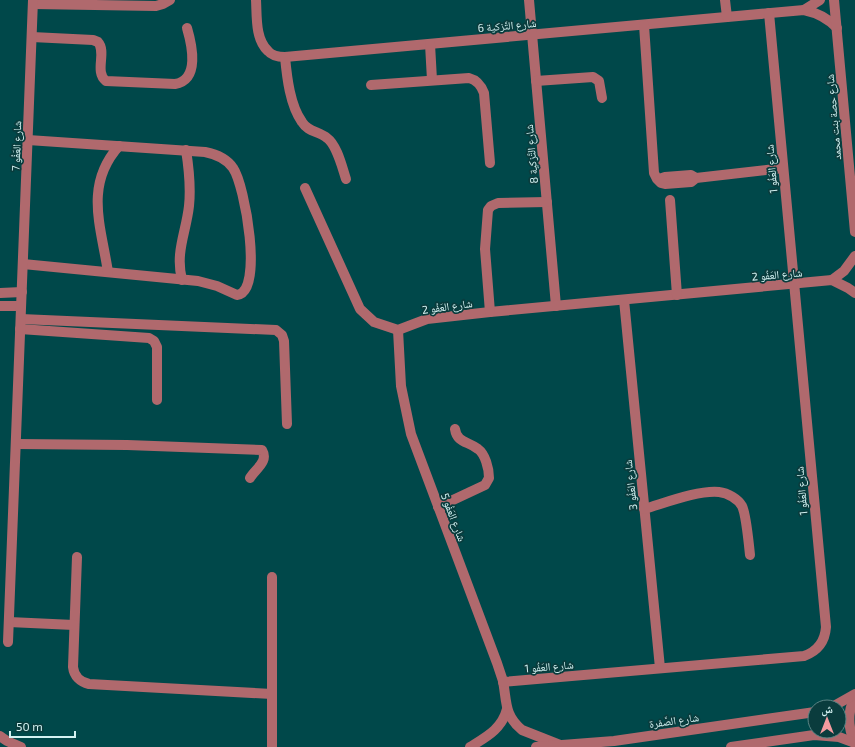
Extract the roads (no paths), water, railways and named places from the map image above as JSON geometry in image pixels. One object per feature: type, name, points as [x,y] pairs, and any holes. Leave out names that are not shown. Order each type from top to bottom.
[{"type":"street","points":[[33,2],[156,6],[170,0]]},
{"type":"street","name":"شارع التَّزكية 6","points":[[256,0],[259,35],[261,41],[268,52],[285,57],[804,10],[819,14],[837,28]]},
{"type":"street","name":"شارع التَّزكية 8","points":[[529,0],[556,306]]},
{"type":"street","points":[[725,0],[727,17]]},
{"type":"street","name":"شارع التَّزكية 6","points":[[804,10],[820,0]]},
{"type":"street","name":"شارع حصة بنت محمد","points":[[834,0],[855,232]]},
{"type":"street","name":"شارع العَفُو 7","points":[[8,642],[33,2]]},
{"type":"street","name":"شارع العَفُو 1","points":[[503,682],[804,656],[816,650],[824,640],[826,627],[769,13]]},
{"type":"street","points":[[644,25],[654,173],[656,177],[659,180],[665,177],[691,176],[696,178],[783,168]]},
{"type":"street","points":[[32,37],[94,40],[98,42],[102,48],[101,75],[106,81],[175,84],[180,83],[186,78],[192,65],[191,47],[187,28]]},
{"type":"street","points":[[430,44],[432,80]]},
{"type":"street","points":[[285,57],[290,89],[301,121],[307,128],[324,136],[332,142],[346,179]]},
{"type":"street","points":[[536,81],[593,77],[599,81],[602,98]]},
{"type":"street","points":[[371,85],[469,78],[475,80],[484,93],[490,163]]},
{"type":"street","points":[[23,264],[207,283],[234,295],[239,295],[246,289],[249,282],[251,264],[249,231],[246,214],[234,169],[224,159],[211,153],[186,150],[28,140]]},
{"type":"street","points":[[108,272],[99,219],[97,195],[102,170],[118,146]]},
{"type":"street","points":[[182,280],[179,265],[179,251],[186,222],[190,192],[186,150]]},
{"type":"street","points":[[305,188],[360,309],[374,322],[398,330]]},
{"type":"street","points":[[670,200],[677,295]]},
{"type":"street","points":[[490,312],[485,250],[488,210],[491,206],[498,203],[547,202]]},
{"type":"street","points":[[855,256],[844,271],[832,280],[855,293]]},
{"type":"street","name":"شارع العَفُو 2","points":[[398,330],[427,319],[832,280]]},
{"type":"street","points":[[0,293],[22,292]]},
{"type":"street","name":"شارع العَفُو 3","points":[[624,300],[660,668]]},
{"type":"street","points":[[0,306],[21,306]]},
{"type":"street","points":[[21,324],[146,337],[151,339],[156,344],[158,351],[157,400]]},
{"type":"street","points":[[21,324],[276,330],[282,335],[284,341],[287,424]]},
{"type":"street","name":"شارع العَفُو 5","points":[[398,330],[401,386],[416,448],[493,650],[503,682],[507,709],[513,720],[522,730],[560,746]]},
{"type":"street","points":[[438,507],[485,484],[489,478],[483,454],[477,448],[460,440],[457,437],[455,429]]},
{"type":"street","points":[[16,444],[134,445],[262,450],[264,456],[261,465],[253,472],[250,478]]},
{"type":"street","points":[[644,509],[694,495],[713,492],[726,494],[736,499],[742,506],[750,555]]},
{"type":"street","points":[[77,557],[73,670],[78,679],[85,683],[272,694]]},
{"type":"street","points":[[272,577],[272,747]]},
{"type":"street","points":[[9,622],[74,625]]},
{"type":"street","points":[[855,696],[849,712],[851,734],[855,743]]},
{"type":"street","points":[[470,747],[496,730],[503,720],[507,709]]},
{"type":"street","name":"شارع الصَّفرة","points":[[536,747],[614,741],[807,713]]},
{"type":"street","points":[[731,747],[814,735],[839,737],[855,743]]},
{"type":"street","points":[[0,736],[21,747]]}]
